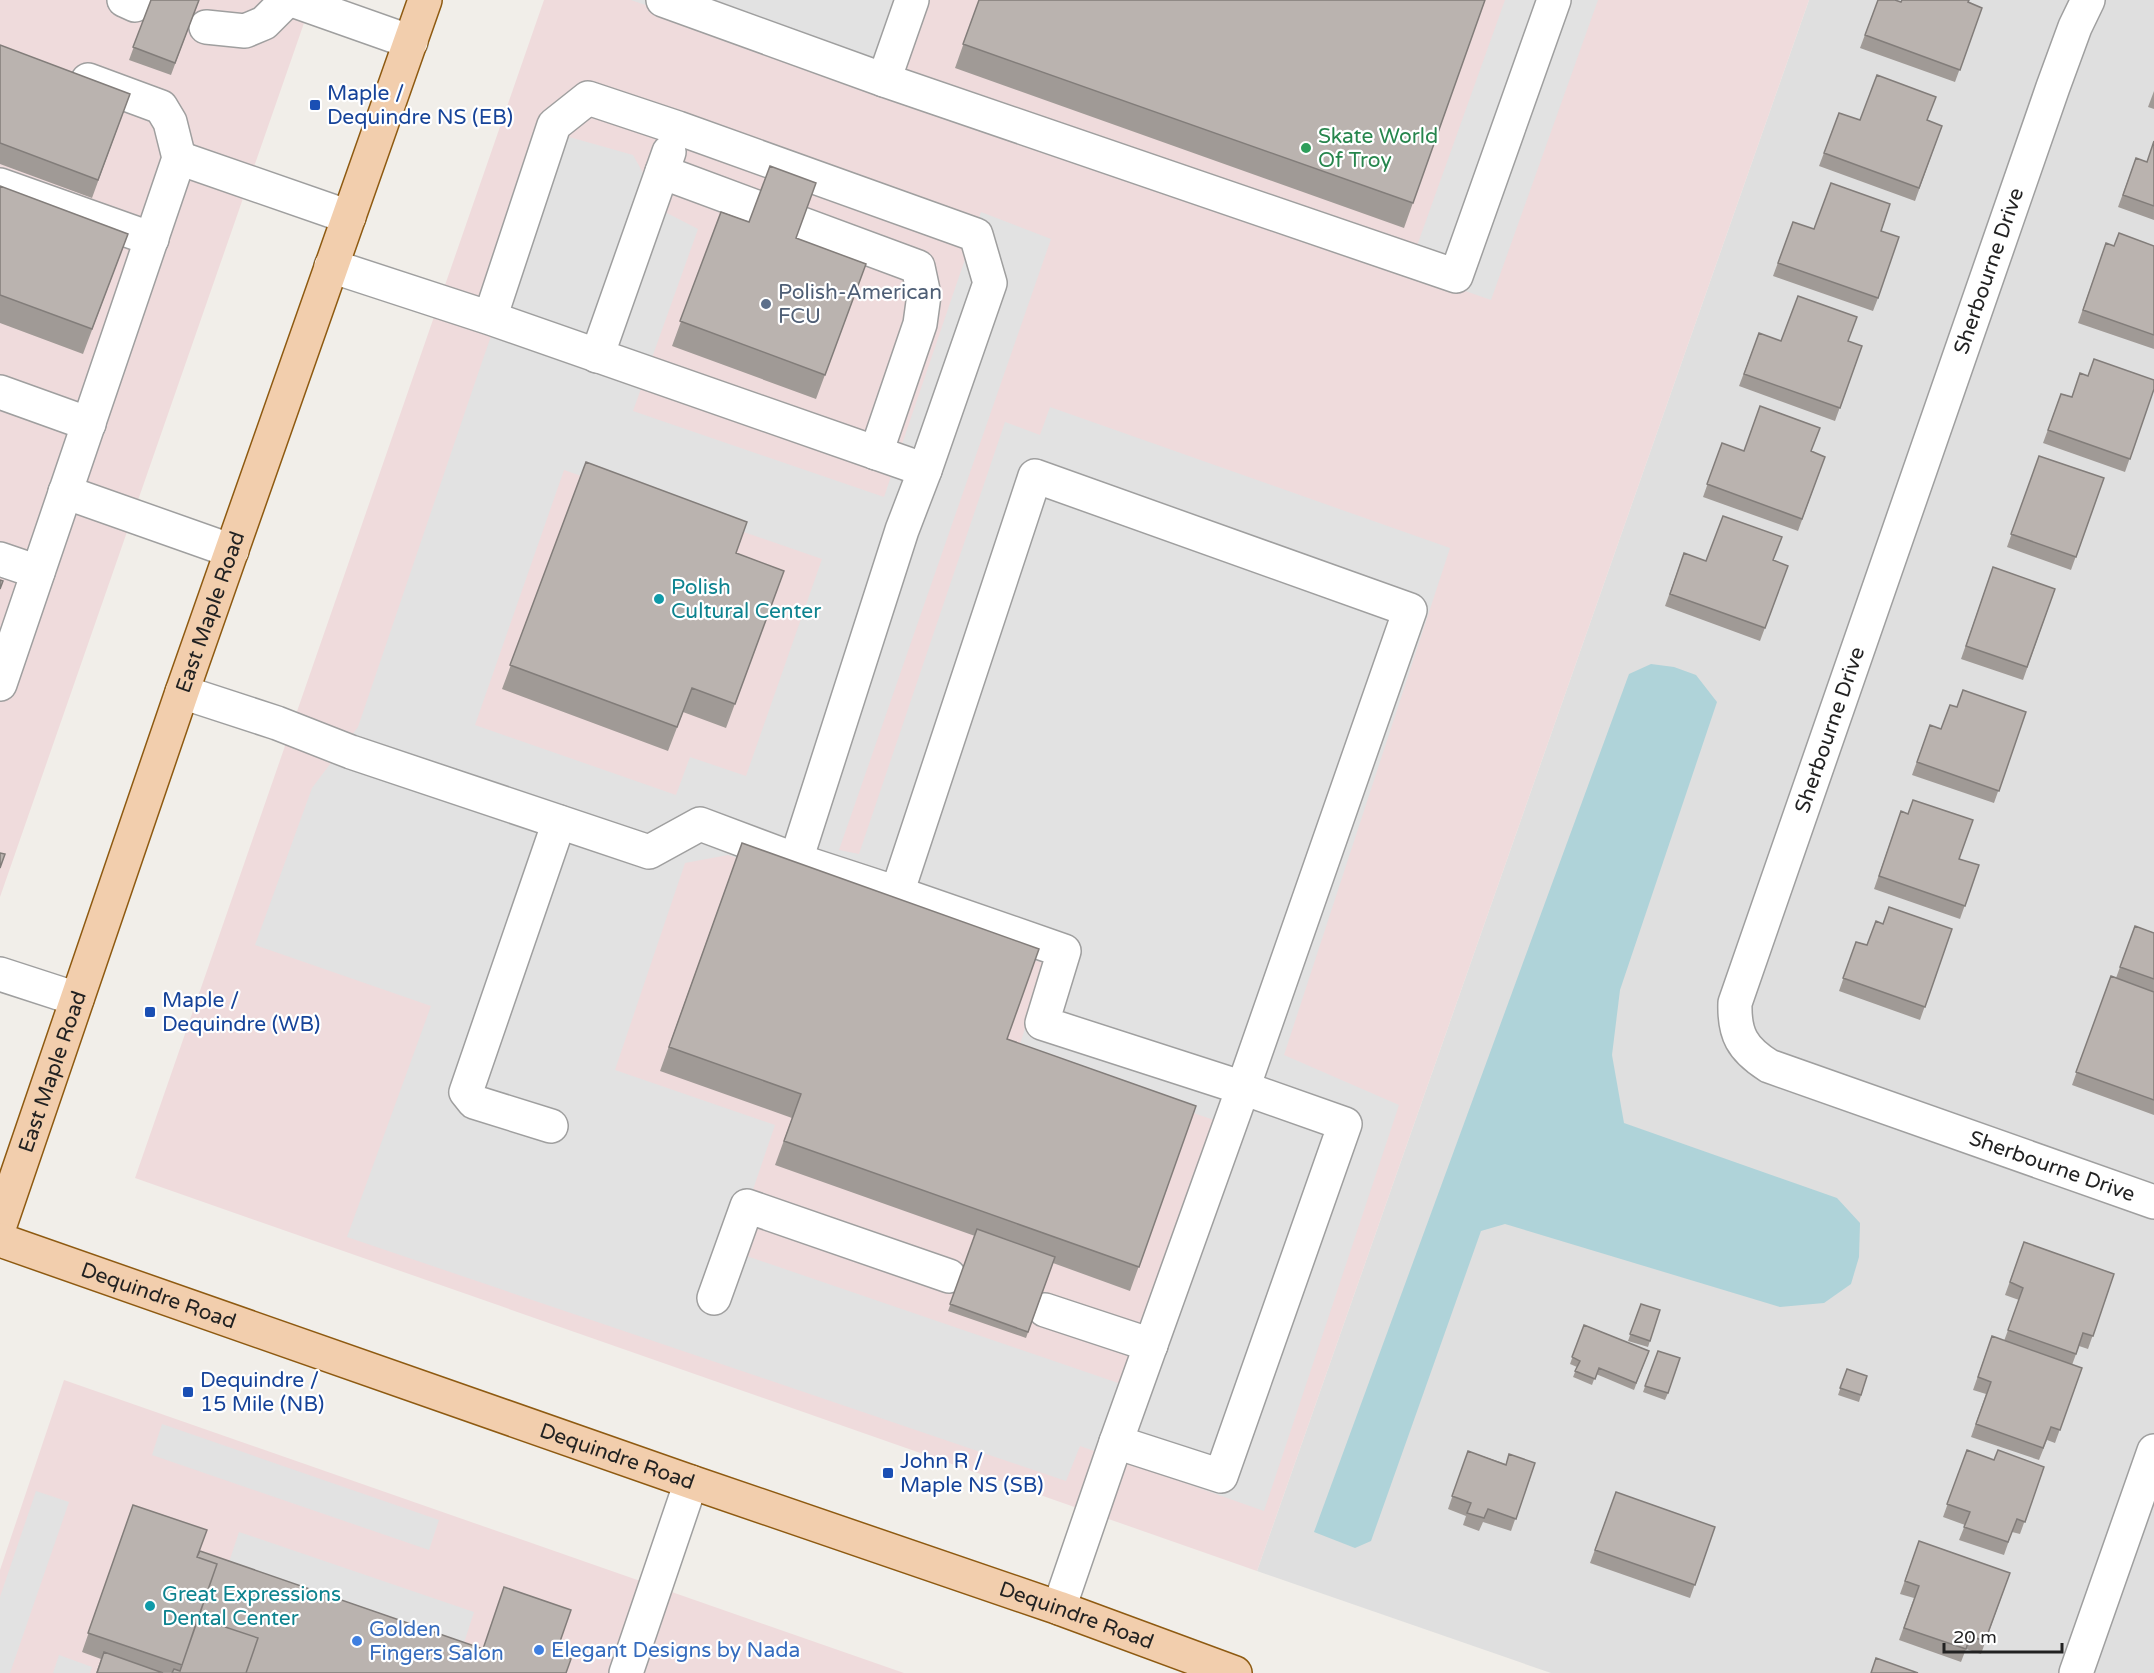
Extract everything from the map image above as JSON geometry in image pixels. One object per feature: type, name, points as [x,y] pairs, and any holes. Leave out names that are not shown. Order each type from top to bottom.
[{"type":"main road","name":"East Maple Road","points":[[0,1225],[182,692],[425,0]]},
{"type":"main road","name":"Dequindre Road","points":[[0,1240],[1059,1608],[1179,1664],[1235,1673]]},
{"type":"street","points":[[206,27],[244,31],[264,23],[290,0],[411,42]]},
{"type":"street","points":[[663,0],[884,80],[1456,276],[1554,0]]},
{"type":"street","points":[[884,80],[912,0]]},
{"type":"street","name":"Sherbourne Drive","points":[[2088,0],[2075,27],[2049,98],[1735,1003],[1734,1022],[1743,1045],[1756,1058],[1769,1066],[2154,1202]]},
{"type":"street","points":[[0,684],[179,158],[170,122],[161,107],[64,72]]},
{"type":"street","points":[[490,318],[554,125],[588,98],[976,235],[990,283],[902,530],[796,860]]},
{"type":"street","points":[[597,356],[678,128]]},
{"type":"street","points":[[179,158],[349,218]]},
{"type":"street","points":[[662,171],[918,267],[924,295],[920,324],[876,453]]},
{"type":"street","points":[[0,185],[152,239]]},
{"type":"street","points":[[331,266],[490,318],[925,470]]},
{"type":"street","points":[[0,392],[88,424]]},
{"type":"street","points":[[897,893],[1035,476],[1410,610],[1059,1608]]},
{"type":"street","points":[[65,492],[232,551]]},
{"type":"street","points":[[0,559],[38,572]]},
{"type":"street","points":[[182,692],[277,723],[351,752],[649,852],[700,824],[796,860],[1064,951],[1042,1023],[1243,1088],[1345,1124],[1221,1476],[1116,1442]]},
{"type":"street","points":[[551,1126],[474,1102],[466,1092],[560,822]]},
{"type":"street","points":[[0,974],[77,999]]},
{"type":"street","points":[[714,1298],[747,1206],[949,1276]]},
{"type":"street","points":[[1046,1310],[1151,1345]]},
{"type":"street","points":[[2076,1673],[2154,1451]]},
{"type":"street","points":[[626,1673],[692,1482]]},
{"type":"shaded area","points":[[0,0],[312,0],[0,897]]},
{"type":"shaded area","points":[[544,0],[1809,0],[1257,1571],[135,1178]]},
{"type":"shaded area","points":[[631,0],[924,0],[891,92]]},
{"type":"shaded area","points":[[1505,0],[1598,0],[1491,300],[1408,271]]},
{"type":"shaded area","points":[[1809,0],[2154,0],[2154,1673],[1551,1673],[1257,1571]]},
{"type":"shaded area","points":[[562,135],[633,155],[665,212],[698,229],[633,411],[884,497],[981,212],[1051,239],[839,850],[859,854],[1005,422],[1040,435],[1050,407],[1450,548],[1284,1055],[1399,1105],[1264,1511],[1080,1446],[1066,1481],[347,1237],[431,1006],[255,945],[312,788],[358,727]],"holes":[[[564,470],[822,559],[746,776],[690,757],[676,795],[475,725]],[[728,855],[1046,964],[1017,1053],[1214,1120],[1124,1385],[732,1251],[775,1125],[615,1070],[685,863]]]},
{"type":"shaded area","points":[[64,1380],[904,1673],[0,1673],[0,1570]]},
{"type":"shaded area","points":[[162,1424],[439,1520],[429,1550],[152,1455]]},
{"type":"shaded area","points":[[36,1491],[69,1502],[10,1673],[0,1673],[0,1597]]},
{"type":"shaded area","points":[[239,1532],[474,1612],[464,1643],[229,1562]]},
{"type":"shaded area","points":[[59,1655],[92,1667],[90,1673],[53,1673]]},
{"type":"water","points":[[1651,664],[1674,667],[1696,675],[1717,702],[1620,990],[1612,1055],[1624,1123],[1837,1198],[1860,1223],[1859,1257],[1851,1284],[1824,1303],[1780,1307],[1505,1224],[1481,1231],[1371,1541],[1355,1548],[1314,1532],[1629,674]]},
{"type":"building","points":[[151,0],[199,0],[175,63],[133,47]]},
{"type":"building","name":"Skate World Of Troy","points":[[979,0],[1485,0],[1413,203],[963,44]]},
{"type":"building","points":[[1878,0],[1901,2],[1902,0],[1969,0],[1968,2],[1982,8],[1960,70],[1865,35]]},
{"type":"building","points":[[0,45],[130,94],[98,180],[0,143]]},
{"type":"building","points":[[1877,75],[1936,97],[1927,120],[1942,126],[1919,188],[1824,153],[1839,113],[1860,120]]},
{"type":"building","points":[[2154,141],[2154,206],[2123,195],[2136,158],[2147,162]]},
{"type":"building","points":[[770,166],[816,183],[796,238],[866,264],[825,375],[680,321],[721,212],[749,222]]},
{"type":"building","points":[[1831,183],[1890,204],[1881,231],[1899,237],[1878,298],[1778,263],[1793,222],[1814,229]]},
{"type":"building","points":[[0,186],[128,234],[92,329],[0,295]]},
{"type":"building","points":[[2119,233],[2154,246],[2154,335],[2083,310],[2106,243],[2114,246]]},
{"type":"building","points":[[1798,296],[1857,317],[1848,341],[1862,346],[1840,408],[1744,374],[1759,333],[1781,341]]},
{"type":"building","points":[[2094,359],[2154,380],[2154,389],[2130,459],[2048,430],[2061,394],[2072,397],[2080,373],[2088,376]]},
{"type":"building","points":[[1760,406],[1820,428],[1811,451],[1825,457],[1802,519],[1707,484],[1722,443],[1744,451]]},
{"type":"building","points":[[2039,456],[2104,478],[2076,557],[2011,534]]},
{"type":"building","points":[[586,462],[747,522],[736,553],[784,571],[735,704],[692,688],[677,727],[510,665]]},
{"type":"building","points":[[1723,516],[1782,537],[1773,560],[1788,566],[1765,628],[1670,594],[1684,553],[1706,561]]},
{"type":"building","points":[[1993,567],[2055,589],[2027,667],[1966,646]]},
{"type":"building","points":[[1963,690],[2026,712],[1999,791],[1917,762],[1930,725],[1941,729],[1950,705],[1957,707]]},
{"type":"building","points":[[1913,800],[1973,820],[1959,859],[1979,865],[1965,906],[1879,876],[1901,811],[1908,814]]},
{"type":"building","points":[[742,843],[1039,949],[1007,1039],[1196,1106],[1139,1267],[784,1141],[801,1094],[669,1047]]},
{"type":"building","points":[[0,853],[5,854],[0,868]]},
{"type":"building","points":[[1889,907],[1952,929],[1925,1007],[1843,978],[1856,942],[1867,945],[1876,921],[1883,924]]},
{"type":"building","points":[[2135,926],[2154,933],[2154,979],[2120,967]]},
{"type":"building","points":[[2111,976],[2154,992],[2154,1100],[2076,1072]]},
{"type":"building","points":[[977,1229],[1055,1257],[1028,1332],[950,1304]]},
{"type":"building","points":[[2024,1242],[2114,1274],[2093,1336],[2083,1333],[2076,1354],[2008,1330],[2023,1288],[2010,1282]]},
{"type":"building","points":[[1641,1304],[1660,1310],[1650,1341],[1630,1334]]},
{"type":"building","points":[[1584,1325],[1649,1351],[1636,1383],[1599,1368],[1595,1379],[1575,1371],[1580,1361],[1572,1357]]},
{"type":"building","points":[[1992,1336],[2082,1368],[2060,1430],[2051,1427],[2043,1448],[1976,1424],[1991,1382],[1978,1377]]},
{"type":"building","points":[[1658,1351],[1680,1358],[1668,1393],[1645,1386]]},
{"type":"building","points":[[1847,1369],[1867,1376],[1861,1395],[1840,1388]]},
{"type":"building","points":[[1967,1450],[1994,1460],[1998,1450],[2044,1467],[2025,1522],[2017,1519],[2008,1542],[1964,1527],[1970,1512],[1947,1504]]},
{"type":"building","points":[[1468,1451],[1506,1465],[1509,1454],[1535,1463],[1516,1519],[1488,1509],[1484,1518],[1467,1513],[1471,1503],[1452,1496]]},
{"type":"building","points":[[1616,1492],[1715,1527],[1695,1585],[1595,1550]]},
{"type":"building","name":"Great Expressions Dental Center","points":[[133,1505],[207,1530],[197,1557],[217,1564],[182,1665],[88,1633]]},
{"type":"building","points":[[1919,1541],[2010,1573],[1985,1641],[1970,1636],[1966,1649],[1904,1628],[1919,1586],[1905,1581]]},
{"type":"building","points":[[200,1551],[483,1649],[504,1587],[571,1610],[556,1653],[571,1659],[566,1673],[246,1673],[258,1638],[198,1618],[217,1564],[197,1557]]},
{"type":"building","points":[[198,1618],[258,1638],[246,1673],[172,1673],[174,1669],[180,1671]]},
{"type":"building","points":[[104,1652],[163,1673],[97,1673]]},
{"type":"building","points":[[1876,1658],[1918,1673],[1871,1673]]},
{"type":"place","name":"Maple / Dequindre NS (EB)","points":[[315,105]]},
{"type":"place","name":"Skate World Of Troy","points":[[1306,148]]},
{"type":"place","name":"Polish-American FCU","points":[[766,304]]},
{"type":"place","name":"Polish Cultural Center","points":[[659,599]]},
{"type":"place","name":"Maple / Dequindre (WB)","points":[[150,1012]]},
{"type":"place","name":"Dequindre / 15 Mile (NB)","points":[[188,1392]]},
{"type":"place","name":"John R / Maple NS (SB)","points":[[888,1473]]},
{"type":"place","name":"Great Expressions Dental Center","points":[[150,1606]]},
{"type":"place","name":"Golden Fingers Salon","points":[[357,1641]]},
{"type":"place","name":"Elegant Designs by Nada","points":[[539,1650]]}]
